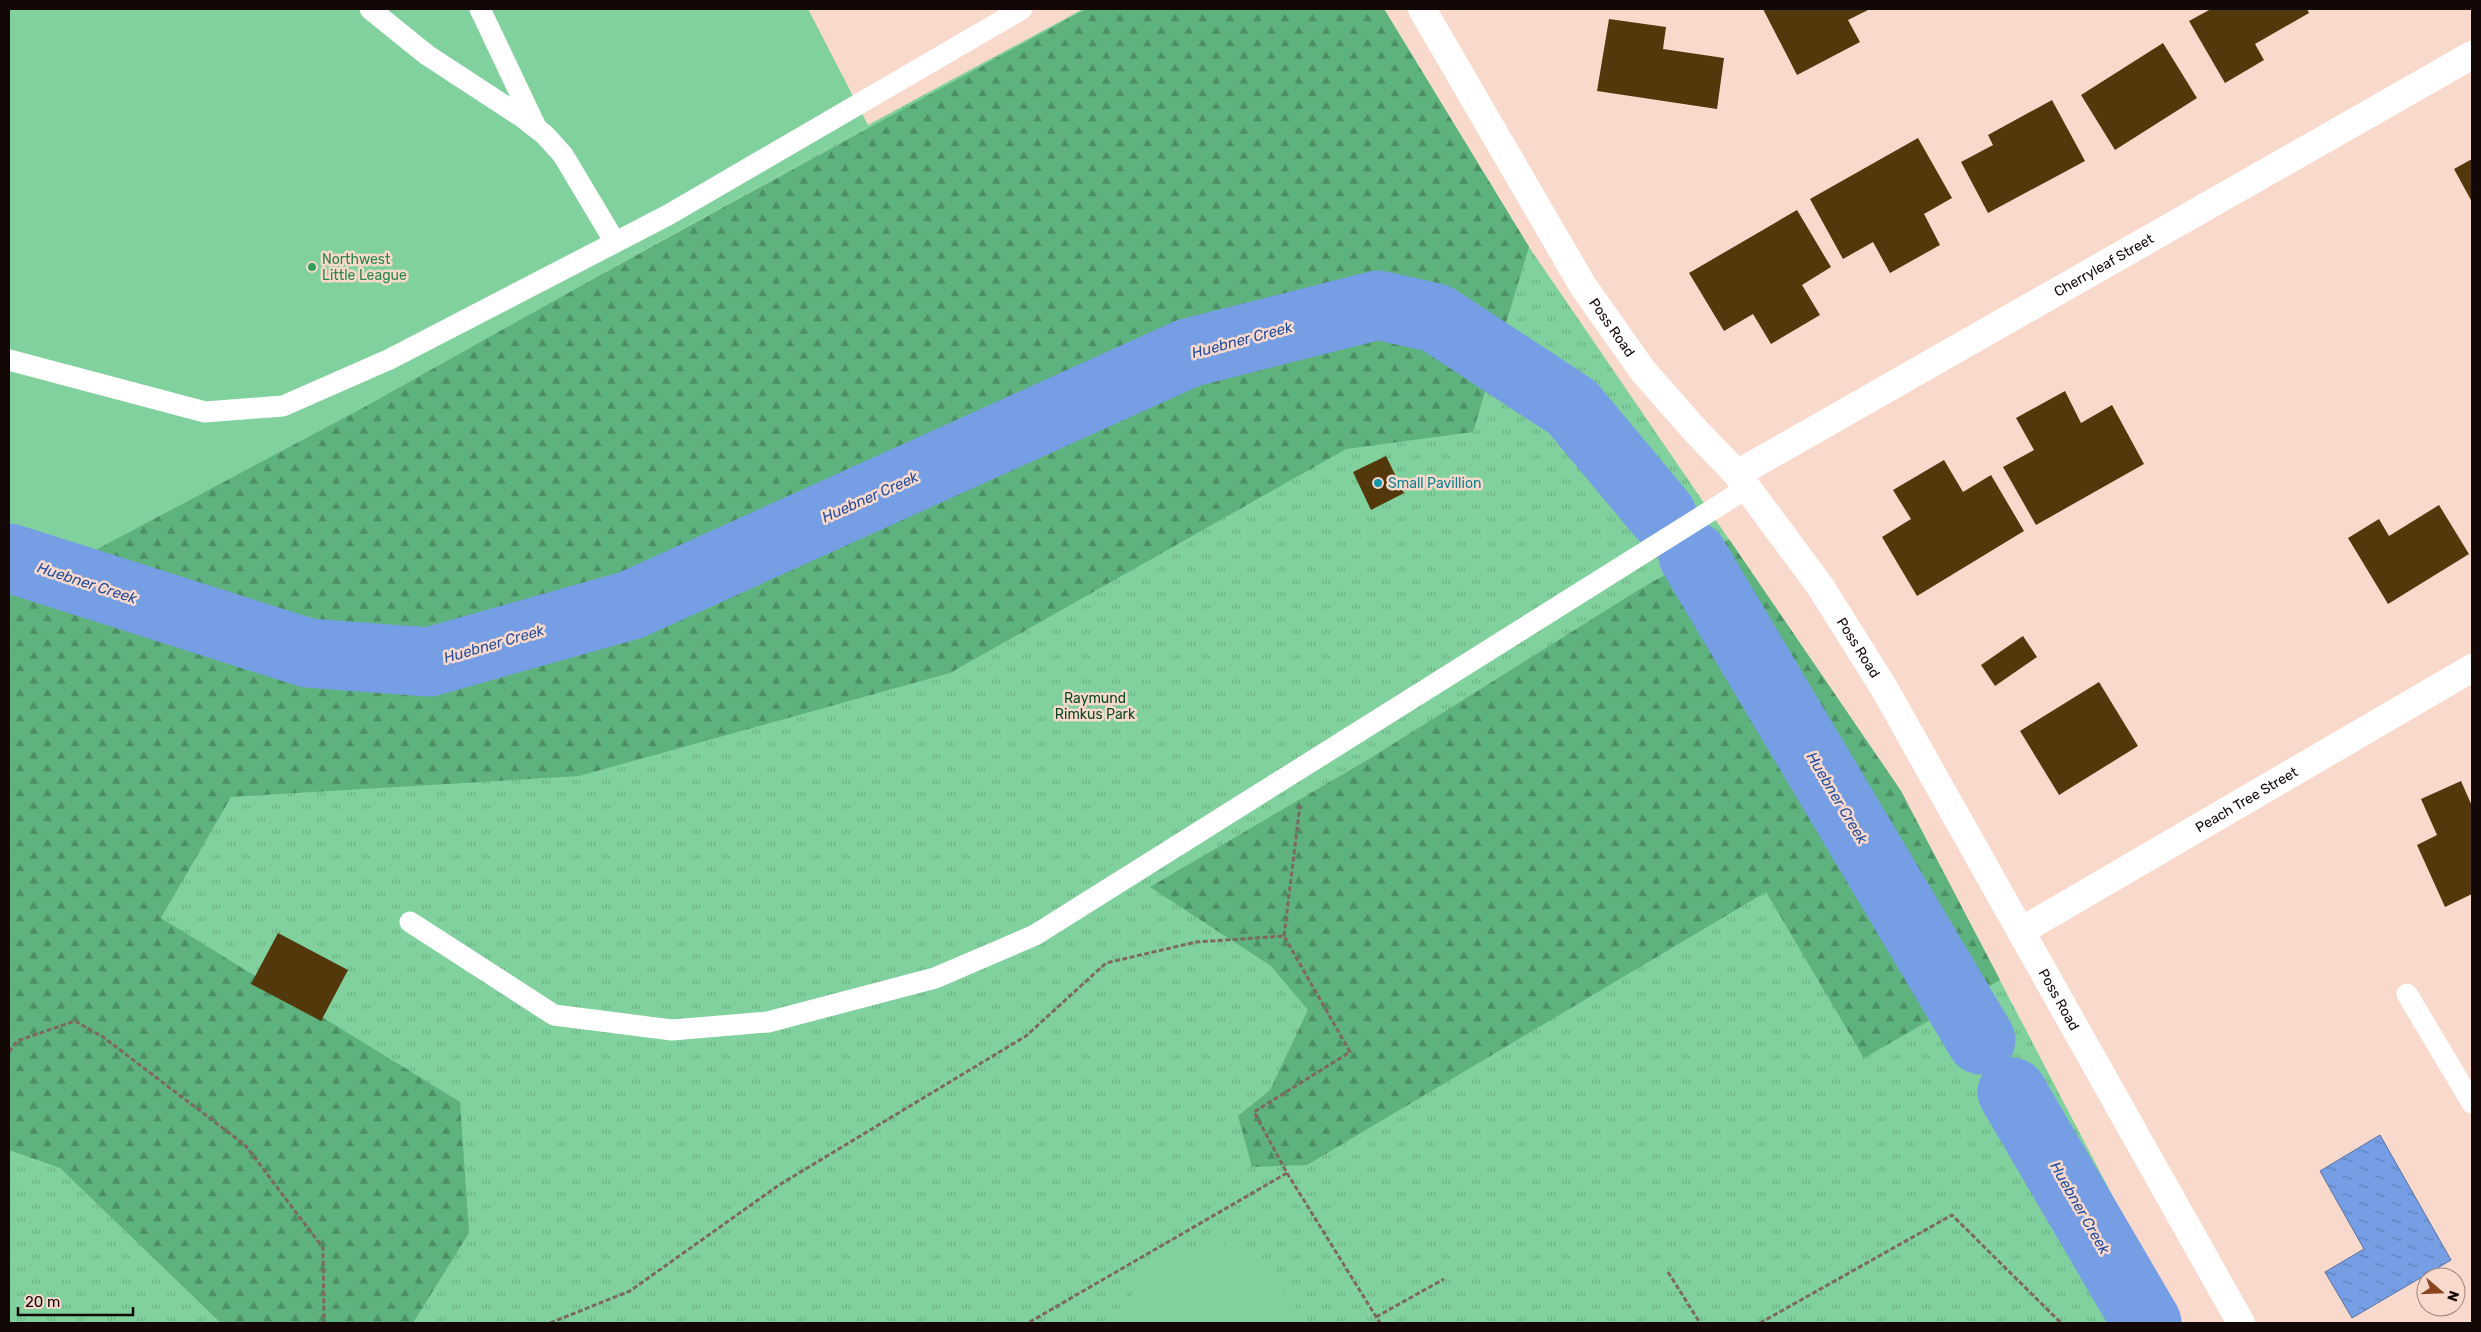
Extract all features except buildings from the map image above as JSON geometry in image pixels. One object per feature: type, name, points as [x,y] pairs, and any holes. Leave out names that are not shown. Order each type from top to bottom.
[{"type":"street","name":"Poss Road","points":[[1422,9],[1583,286],[1643,371],[1742,481],[1820,586],[1884,688],[2241,1323]]},
{"type":"street","name":"Cherryleaf Street","points":[[1742,481],[2472,55]]},
{"type":"street","name":"Peach Tree Street","points":[[2021,931],[2472,668]]},
{"type":"lane","points":[[370,9],[427,55],[536,127],[563,155],[615,242]]},
{"type":"lane","points":[[480,9],[536,127]]},
{"type":"lane","points":[[9,360],[205,412],[284,406],[390,359],[677,210],[1022,9]]},
{"type":"lane","points":[[410,922],[554,1015],[672,1030],[768,1022],[935,978],[1035,935],[1305,766],[1742,481]]},
{"type":"lane","points":[[2407,994],[2472,1103]]},
{"type":"path","points":[[1305,766],[1284,936],[1350,1052],[1254,1112],[1288,1173],[1380,1323]]},
{"type":"path","points":[[550,1323],[630,1291],[780,1185],[1026,1036],[1106,963],[1196,942],[1284,936]]},
{"type":"path","points":[[9,1052],[17,1041],[75,1021],[103,1037],[245,1145],[323,1248],[324,1323]]},
{"type":"path","points":[[1028,1323],[1288,1173]]},
{"type":"path","points":[[1760,1323],[1952,1215],[2061,1323]]},
{"type":"path","points":[[1668,1272],[1700,1323]]},
{"type":"path","points":[[1376,1316],[1444,1279]]},
{"type":"green space","name":"Northwest Little League","points":[[9,9],[808,9],[868,125],[361,409],[9,596]]},
{"type":"green space","name":"Raymund Rimkus Park","points":[[1083,9],[1384,9],[1529,247],[1901,791],[2179,1323],[9,1323],[9,596],[361,409],[868,125]]},
{"type":"green space","points":[[1086,9],[1384,9],[1529,247],[1473,432],[1346,449],[950,673],[579,776],[231,797],[161,918],[460,1102],[469,1233],[413,1323],[221,1323],[60,1168],[9,1150],[9,436],[171,510]]},
{"type":"green space","points":[[1729,539],[1901,791],[2000,980],[1864,1058],[1766,892],[1307,1165],[1252,1167],[1238,1116],[1270,1090],[1308,1010],[1271,966],[1150,887],[1369,759],[1640,589]]},
{"type":"green space","points":[[1217,1240],[1254,1261],[1293,1303],[1306,1323],[1111,1323],[1156,1261]]},
{"type":"water","points":[[2380,1135],[2451,1260],[2439,1267],[2416,1267],[2416,1281],[2352,1318],[2325,1272],[2364,1249],[2320,1171]]},
{"type":"waterway","name":"Huebner Creek","points":[[9,558],[308,653],[429,662],[631,605],[1188,353],[1378,305],[1436,318],[1572,407],[1662,515]]},
{"type":"waterway","name":"Huebner Creek","points":[[1693,556],[1981,1040]]},
{"type":"waterway","name":"Huebner Creek","points":[[2012,1092],[2147,1323]]},
{"type":"place","name":"Northwest Little League","points":[[312,267]]},
{"type":"place","name":"Small Pavillion","points":[[1378,483]]}]
